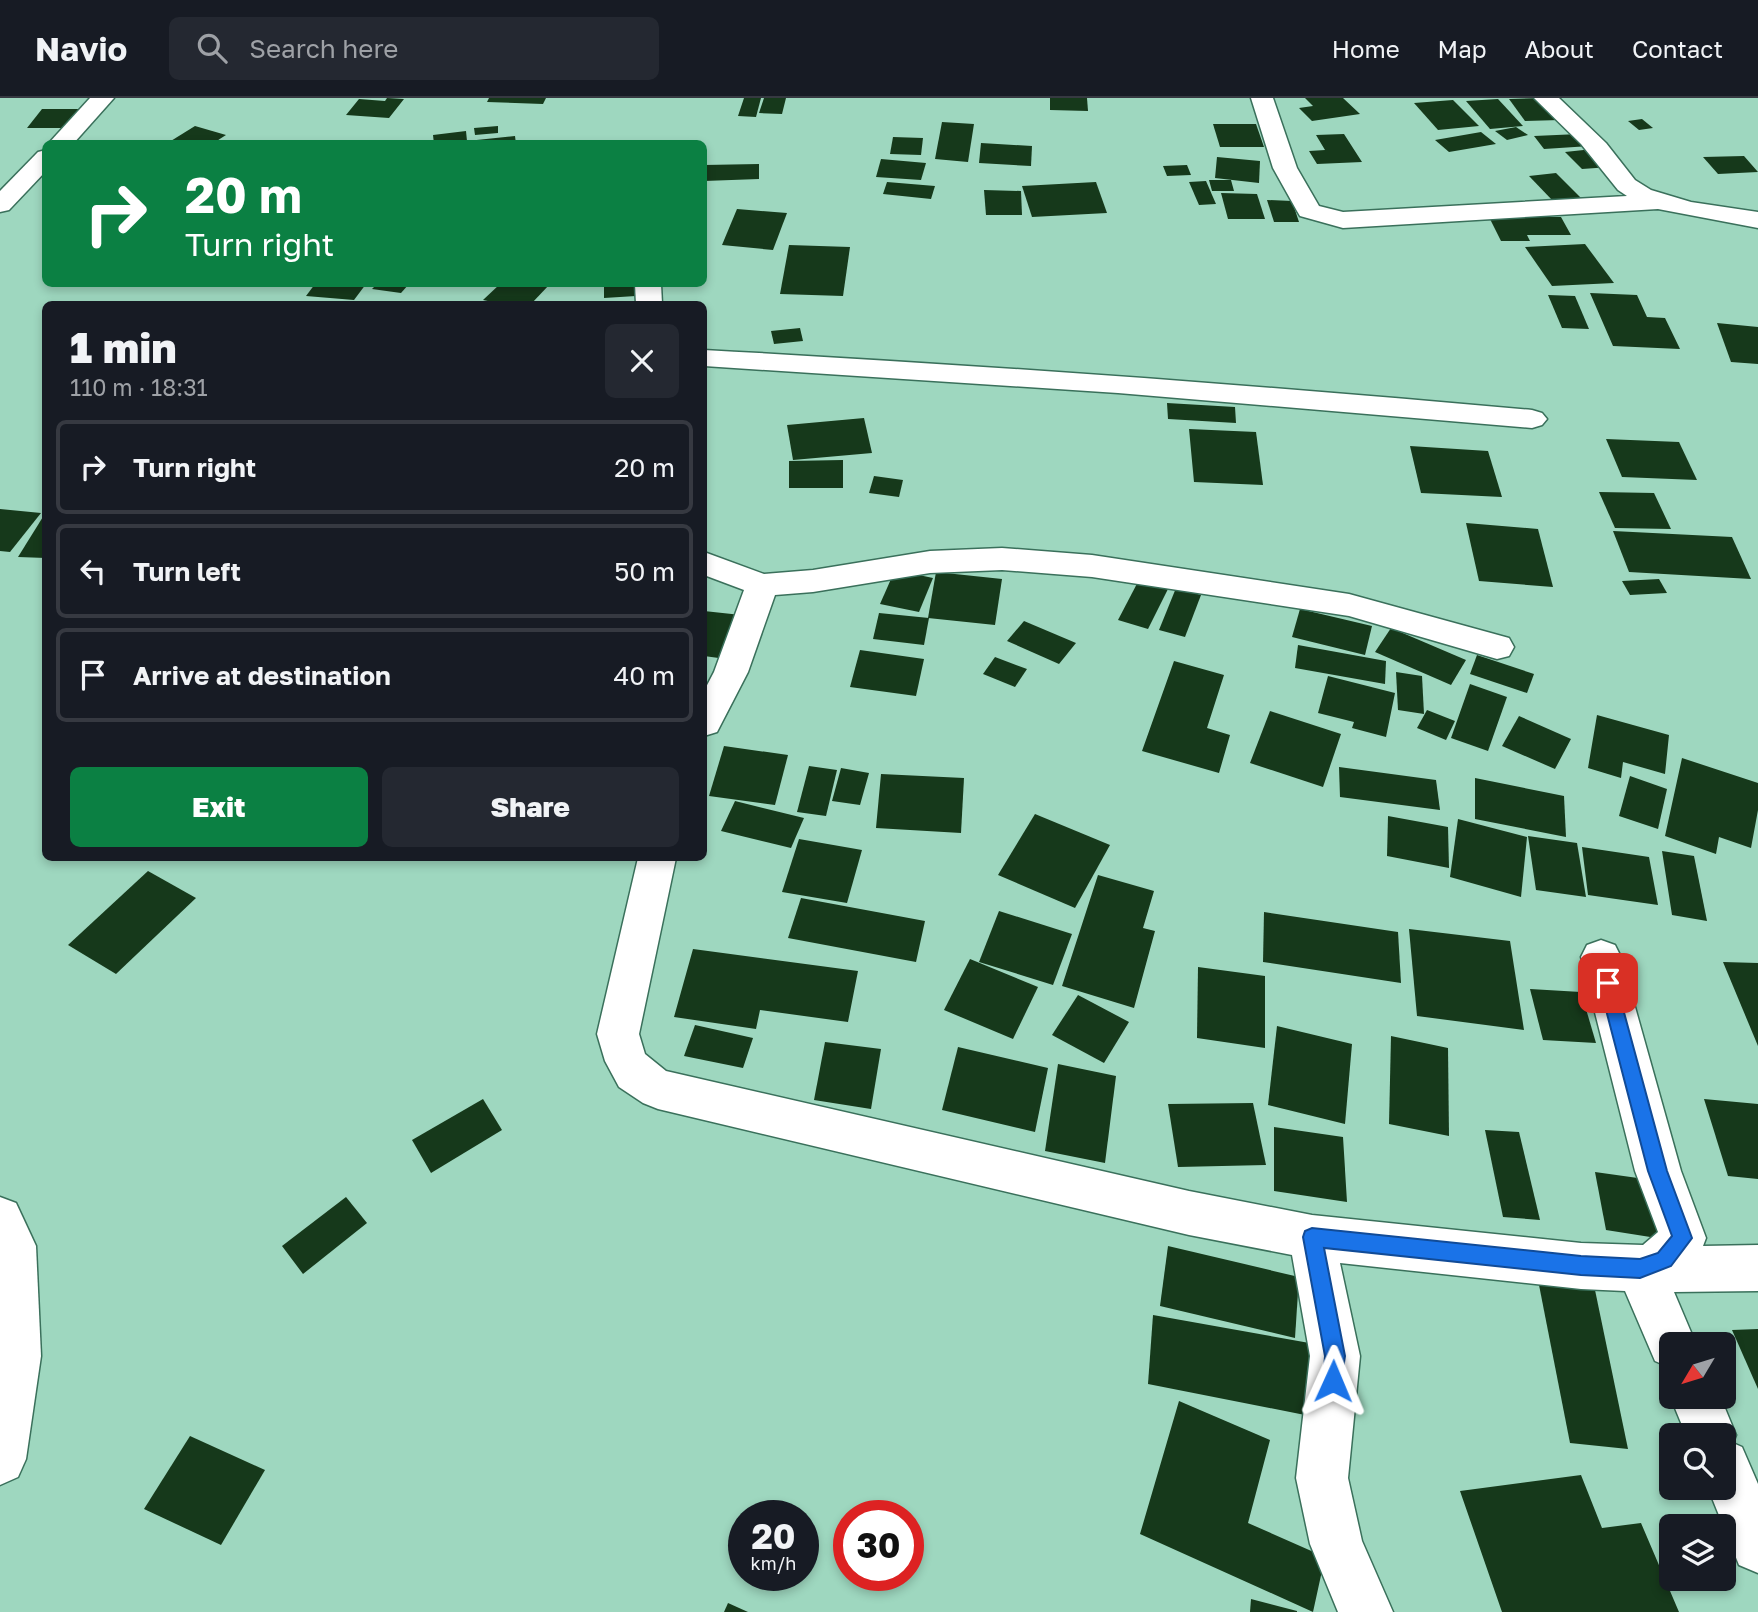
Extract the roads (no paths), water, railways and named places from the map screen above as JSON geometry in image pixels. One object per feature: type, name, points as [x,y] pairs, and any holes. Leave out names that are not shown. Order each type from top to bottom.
[{"type":"street","points":[[63,140],[103,98]]},
{"type":"street","points":[[1262,98],[1285,168],[1309,211],[1343,220],[1657,202],[1758,220]]},
{"type":"street","points":[[1545,98],[1565,114],[1615,167],[1626,186],[1657,202]]},
{"type":"street","points":[[0,205],[42,161]]},
{"type":"street","points":[[707,358],[1010,376],[1331,400],[1532,419]]},
{"type":"street","points":[[707,564],[762,585],[813,581],[930,562],[1002,559],[1092,566],[1349,605],[1497,647]]},
{"type":"street","points":[[707,717],[731,672],[762,585]]},
{"type":"street","points":[[656,861],[618,1034],[625,1062],[637,1078],[658,1089],[1189,1213],[1312,1237],[1581,1266],[1640,1269],[1758,1268]]},
{"type":"street","points":[[1601,957],[1658,1171],[1683,1238],[1664,1260],[1640,1269]]},
{"type":"street","points":[[0,1219],[13,1246],[16,1356],[0,1459]]},
{"type":"street","points":[[1312,1237],[1335,1356],[1322,1478],[1336,1544],[1366,1612]]},
{"type":"street","points":[[1640,1269],[1667,1332]]},
{"type":"street","points":[[1736,1494],[1758,1546]]}]
